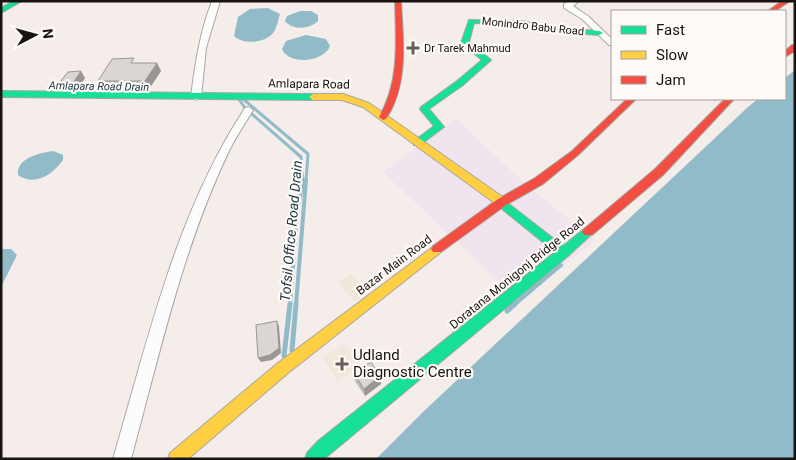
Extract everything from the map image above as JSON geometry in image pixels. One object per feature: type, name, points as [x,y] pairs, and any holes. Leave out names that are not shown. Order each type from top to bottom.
[{"type":"street","points":[[1,11],[19,1]]},
{"type":"street","points":[[196,97],[198,71],[205,34],[216,1]]},
{"type":"street","points":[[382,117],[392,106],[394,94],[398,41],[398,1]]},
{"type":"street","name":"Monindro Babu Road","points":[[575,1],[567,6],[580,12],[611,42]]},
{"type":"street","points":[[773,10],[787,1]]},
{"type":"street","name":"Monindro Babu Road","points":[[417,144],[439,127],[424,109],[460,83],[487,60],[464,43],[471,20],[521,23],[561,30],[599,32]]},
{"type":"street","name":"Amlapara Road","points":[[1,94],[343,98],[361,101],[372,106],[382,117],[410,135],[417,144],[446,161],[502,202],[564,253]]},
{"type":"street","name":"Bazar Main Road","points":[[176,459],[283,368],[400,276],[502,202],[539,181],[575,153],[631,100]]},
{"type":"street","name":"Doratana Monigonj Bridge Road","points":[[313,459],[324,447],[564,253],[659,172],[720,106],[729,100]]},
{"type":"street","points":[[122,459],[167,300],[198,208],[223,151],[248,110]]},
{"type":"shaded area","points":[[457,119],[526,185],[595,240],[520,302],[383,172]]},
{"type":"shaded area","points":[[351,274],[367,293],[354,302],[338,282]]},
{"type":"shaded area","name":"Udland Diagnostic Centre","points":[[343,345],[348,351],[353,348],[360,358],[355,362],[358,367],[337,381],[323,357]]},
{"type":"water","points":[[268,8],[280,14],[273,33],[265,39],[254,42],[243,41],[234,36],[238,17],[250,9]]},
{"type":"water","points":[[300,11],[311,11],[318,15],[318,21],[311,26],[297,28],[285,21],[287,16]]},
{"type":"water","points":[[306,35],[326,39],[330,46],[327,51],[321,56],[299,60],[292,58],[282,49],[286,41]]},
{"type":"water","points":[[795,70],[795,459],[376,459],[423,412],[748,107],[757,100],[786,100],[786,77]]},
{"type":"water","points":[[53,151],[63,155],[63,160],[49,174],[31,180],[18,175],[18,169],[25,160]]},
{"type":"water","points":[[1,249],[11,249],[17,255],[1,287]]},
{"type":"building","points":[[134,58],[131,63],[157,63],[145,81],[98,81],[112,59]]},
{"type":"building","points":[[81,71],[73,83],[60,82],[68,72]]},
{"type":"building","points":[[277,321],[279,348],[270,355],[258,358],[256,325]]},
{"type":"building","points":[[371,362],[380,376],[364,389],[354,373]]},
{"type":"waterway","points":[[238,98],[245,108],[301,157],[303,180]]},
{"type":"waterway","name":"Tofsil Office Road Drain","points":[[242,98],[308,154],[306,181]]},
{"type":"waterway","points":[[290,305],[297,213],[303,180]]},
{"type":"waterway","name":"Tofsil Office Road Drain","points":[[296,305],[306,180]]},
{"type":"waterway","points":[[514,305],[561,265]]},
{"type":"waterway","points":[[284,356],[290,304]]},
{"type":"waterway","name":"Tofsil Office Road Drain","points":[[292,350],[296,304]]},
{"type":"waterway","points":[[507,311],[515,304]]},
{"type":"traffic: fast","points":[[1,11],[19,1]]},
{"type":"traffic: fast","points":[[417,143],[439,127],[424,109],[460,83],[487,60],[465,43],[471,21],[521,23],[561,30],[599,33]]},
{"type":"traffic: fast","points":[[1,94],[313,97]]},
{"type":"traffic: fast","points":[[500,201],[564,253]]},
{"type":"traffic: fast","points":[[313,459],[324,447],[588,232]]},
{"type":"traffic: slow","points":[[313,97],[343,97],[366,105],[500,201]]},
{"type":"traffic: slow","points":[[176,459],[283,368],[437,249]]},
{"type":"traffic: jam","points":[[383,117],[395,92],[398,77],[398,1]]},
{"type":"traffic: jam","points":[[773,10],[787,1]]},
{"type":"traffic: jam","points":[[786,54],[795,47]]},
{"type":"traffic: jam","points":[[437,249],[502,202],[539,181],[575,153],[631,100]]},
{"type":"traffic: jam","points":[[588,232],[659,172],[729,100]]},
{"type":"place","name":"Dr Tarek Mahmud","points":[[413,48]]},
{"type":"place","name":"Udland Diagnostic Centre","points":[[342,364]]},
{"type":"water label","name":"Amlapara Road Drain","points":[[99,86]]}]
